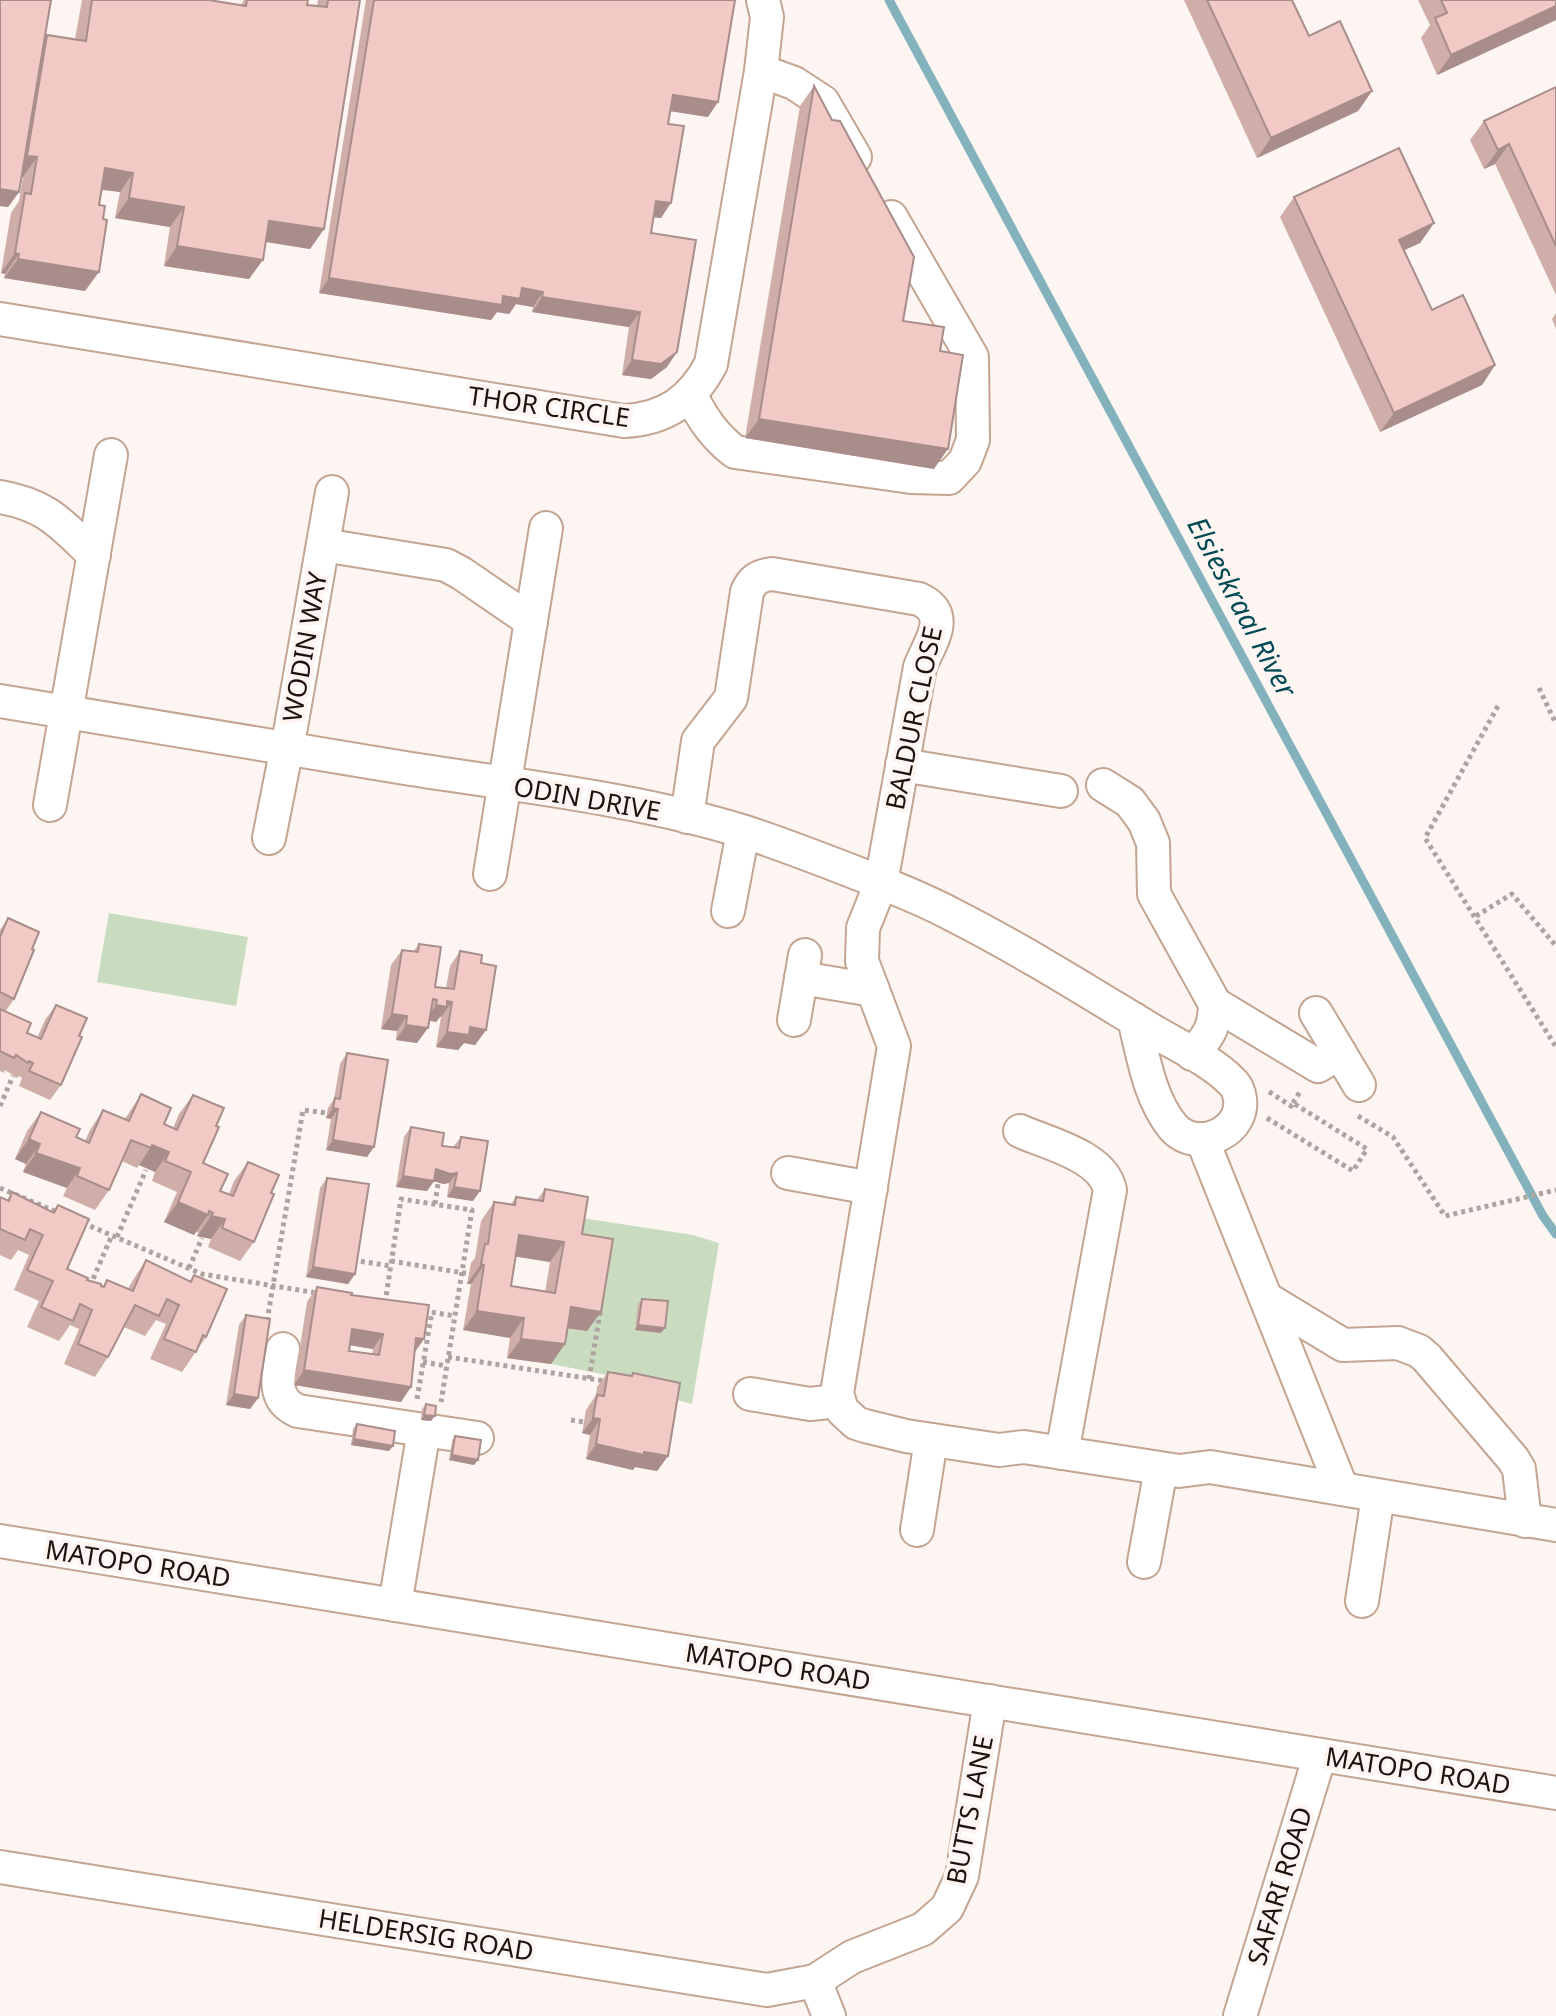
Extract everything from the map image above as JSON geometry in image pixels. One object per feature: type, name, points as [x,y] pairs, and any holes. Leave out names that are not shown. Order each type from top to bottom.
[{"type":"street","name":"THOR CIRCLE","points":[[0,319],[624,421],[660,415],[691,396],[711,364],[761,71],[767,17],[763,0]]},
{"type":"street","points":[[691,396],[718,439],[735,452],[911,477],[949,478],[965,461],[973,440],[972,357],[823,102],[794,83],[761,71]]},
{"type":"street","points":[[50,805],[111,455]]},
{"type":"street","name":"WODIN WAY","points":[[269,838],[332,492]]},
{"type":"street","points":[[0,497],[33,505],[49,513],[94,555]]},
{"type":"street","points":[[490,874],[546,528]]},
{"type":"street","name":"WODIN WAY","points":[[323,545],[446,565],[531,621]]},
{"type":"street","name":"BALDUR CLOSE","points":[[687,817],[698,741],[731,698],[751,582],[761,575],[772,574],[929,603],[935,612],[935,636],[920,667],[881,883],[863,928],[862,961],[894,1046],[838,1384],[838,1401]]},
{"type":"street","name":"ODIN DRIVE","points":[[0,701],[503,783],[687,817],[743,832],[948,911],[1134,1019],[1231,1080],[1240,1100],[1238,1117],[1234,1124],[1216,1137],[1202,1139]]},
{"type":"street","points":[[902,765],[1061,791]]},
{"type":"street","points":[[1103,785],[1130,802],[1144,821],[1153,843],[1154,894],[1215,1004],[1215,1021],[1209,1037],[1192,1054]]},
{"type":"street","points":[[728,911],[743,832]]},
{"type":"street","points":[[794,1020],[803,967],[873,990]]},
{"type":"street","points":[[1215,1004],[1318,1066],[1340,1053]]},
{"type":"street","points":[[1316,1013],[1340,1053],[1357,1100]]},
{"type":"street","points":[[1134,1019],[1144,1062],[1165,1115],[1175,1130],[1185,1137],[1202,1139],[1342,1489]]},
{"type":"street","points":[[1020,1131],[1097,1166],[1108,1181],[1110,1190],[1062,1453]]},
{"type":"street","points":[[788,1173],[871,1188]]},
{"type":"street","points":[[1267,1299],[1343,1345]]},
{"type":"street","points":[[1294,1367],[1343,1345],[1398,1343],[1419,1351],[1513,1459],[1540,1523]]},
{"type":"street","points":[[283,1349],[277,1383],[282,1400],[289,1407],[298,1411],[427,1412],[477,1438]]},
{"type":"street","points":[[750,1394],[810,1404],[838,1401],[842,1410],[856,1423],[931,1440],[999,1450],[1024,1447],[1179,1471],[1210,1467],[1540,1523]]},
{"type":"street","points":[[395,1605],[427,1412]]},
{"type":"street","points":[[917,1530],[931,1440]]},
{"type":"street","points":[[1144,1562],[1161,1469]]},
{"type":"street","points":[[1362,1601],[1378,1496]]},
{"type":"street","name":"MATOPO ROAD","points":[[0,1541],[1556,1793]]},
{"type":"street","name":"BUTTS LANE","points":[[815,1981],[852,1957],[923,1929],[947,1908],[962,1876],[990,1701]]},
{"type":"street","name":"SAFARI ROAD","points":[[1240,2016],[1320,1755]]},
{"type":"street","name":"HELDERSIG ROAD","points":[[0,1867],[767,1990],[815,1981]]},
{"type":"street","points":[[815,1981],[829,2016]]},
{"type":"path","points":[[1539,688],[1556,724]]},
{"type":"path","points":[[1498,706],[1425,838],[1556,1047]]},
{"type":"path","points":[[1476,916],[1512,894],[1556,946]]},
{"type":"path","points":[[0,1106],[13,1076]]},
{"type":"path","points":[[1270,1093],[1291,1106],[1305,1083]]},
{"type":"path","points":[[1357,1100],[1393,1137],[1445,1216],[1556,1190]]},
{"type":"path","points":[[1261,1114],[1353,1171],[1367,1149],[1293,1103]]},
{"type":"path","points":[[273,1286],[303,1110],[327,1113]]},
{"type":"path","points":[[89,1288],[146,1170]]},
{"type":"path","points":[[435,1204],[438,1184]]},
{"type":"path","points":[[0,1188],[202,1274],[329,1295]]},
{"type":"path","points":[[385,1305],[401,1199],[472,1210],[447,1366],[427,1412]]},
{"type":"path","points":[[179,1276],[202,1238]]},
{"type":"path","points":[[352,1260],[470,1274]]},
{"type":"path","points":[[371,1302],[400,1307]]},
{"type":"path","points":[[589,1379],[602,1302]]},
{"type":"path","points":[[416,1310],[455,1316]]},
{"type":"path","points":[[427,1412],[423,1362],[432,1312]]},
{"type":"path","points":[[590,1313],[600,1314]]},
{"type":"path","points":[[448,1357],[619,1384]]},
{"type":"path","points":[[423,1362],[447,1366]]},
{"type":"path","points":[[571,1420],[584,1422]]},
{"type":"green space","points":[[109,913],[248,937],[236,1006],[97,982]]},
{"type":"green space","points":[[575,1217],[693,1235],[719,1243],[692,1404],[669,1398],[647,1383],[551,1364],[557,1327],[587,1331],[568,1254]]},
{"type":"building","points":[[0,0],[51,0],[19,192],[0,189]]},
{"type":"building","points":[[92,0],[209,0],[246,6],[247,0],[308,0],[307,5],[327,7],[328,0],[360,0],[324,229],[269,221],[263,260],[177,246],[184,207],[129,198],[133,173],[105,168],[99,205],[105,206],[103,219],[107,220],[99,272],[18,259],[19,254],[15,253],[25,193],[31,194],[37,157],[27,156],[47,35],[86,41]]},
{"type":"building","points":[[374,0],[735,0],[718,102],[673,95],[668,124],[684,126],[671,203],[656,201],[651,233],[696,240],[677,352],[661,364],[632,360],[640,312],[542,297],[543,292],[522,288],[520,299],[503,296],[502,305],[329,278]]},
{"type":"building","points":[[1207,0],[1292,0],[1309,36],[1340,21],[1372,91],[1271,138]]},
{"type":"building","points":[[1441,0],[1556,0],[1556,6],[1451,55],[1435,18],[1447,13]]},
{"type":"building","points":[[814,86],[832,120],[840,121],[914,257],[903,321],[944,327],[940,351],[963,355],[948,449],[759,419]]},
{"type":"building","points":[[1556,87],[1556,246],[1509,144],[1498,150],[1484,121]]},
{"type":"building","points":[[1399,148],[1434,223],[1399,240],[1432,310],[1463,295],[1495,365],[1394,413],[1294,197]]},
{"type":"building","points":[[8,918],[39,932],[14,999],[0,992],[0,937]]},
{"type":"building","points":[[419,944],[441,947],[435,987],[454,989],[460,951],[482,955],[481,963],[496,966],[486,1030],[470,1027],[469,1035],[447,1032],[452,1002],[447,1001],[447,1007],[436,1005],[437,1000],[433,999],[428,1028],[406,1025],[407,1016],[392,1014],[402,950],[418,952]]},
{"type":"building","points":[[56,1005],[87,1018],[61,1085],[29,1071],[33,1063],[0,1051],[0,1009],[31,1023],[27,1033],[41,1039]]},
{"type":"building","points":[[347,1053],[388,1060],[374,1147],[333,1140],[338,1109],[333,1108],[335,1098],[340,1099]]},
{"type":"building","points":[[141,1094],[171,1108],[164,1124],[177,1130],[193,1095],[224,1108],[203,1163],[228,1174],[220,1191],[233,1196],[248,1162],[279,1175],[254,1242],[222,1228],[225,1219],[178,1202],[191,1172],[165,1161],[169,1152],[131,1140],[109,1190],[77,1176],[80,1168],[36,1153],[40,1144],[29,1139],[41,1112],[80,1129],[76,1137],[89,1143],[103,1110],[129,1121]]},
{"type":"building","points":[[411,1127],[444,1133],[442,1146],[459,1148],[461,1137],[488,1141],[480,1191],[454,1187],[457,1173],[436,1169],[434,1181],[403,1176]]},
{"type":"building","points":[[327,1178],[369,1184],[355,1274],[313,1267]]},
{"type":"building","points":[[545,1189],[588,1197],[582,1234],[613,1239],[601,1312],[571,1307],[565,1344],[521,1339],[524,1318],[477,1311],[484,1265],[481,1264],[485,1244],[488,1244],[494,1202],[515,1205],[516,1197],[543,1201]],"holes":[[[519,1235],[564,1242],[555,1293],[511,1286]]]},
{"type":"building","points":[[12,1192],[54,1213],[58,1205],[89,1219],[67,1269],[87,1280],[104,1287],[107,1280],[133,1291],[146,1260],[191,1282],[194,1275],[227,1289],[196,1352],[164,1339],[179,1305],[167,1299],[159,1316],[135,1305],[108,1357],[78,1344],[92,1310],[80,1304],[73,1321],[41,1307],[53,1281],[27,1270],[43,1235],[30,1229],[25,1240],[0,1229],[0,1197],[9,1201]]},
{"type":"building","points":[[317,1287],[351,1295],[429,1305],[424,1339],[416,1338],[411,1387],[304,1370]],"holes":[[[352,1329],[383,1334],[379,1355],[349,1351]]]},
{"type":"building","points":[[642,1299],[668,1301],[665,1328],[638,1325]]},
{"type":"building","points":[[246,1315],[270,1319],[258,1398],[234,1394]]},
{"type":"building","points":[[608,1372],[632,1376],[633,1373],[680,1383],[668,1456],[644,1452],[644,1455],[596,1444],[600,1419],[593,1418],[597,1395],[604,1396]]},
{"type":"building","points":[[426,1404],[436,1406],[435,1416],[424,1415]]},
{"type":"building","points":[[357,1424],[395,1431],[393,1446],[354,1439]]},
{"type":"building","points":[[455,1436],[481,1440],[478,1460],[452,1455]]},
{"type":"waterway","name":"Elsieskraal River","points":[[889,0],[1543,1216],[1556,1234]]}]
